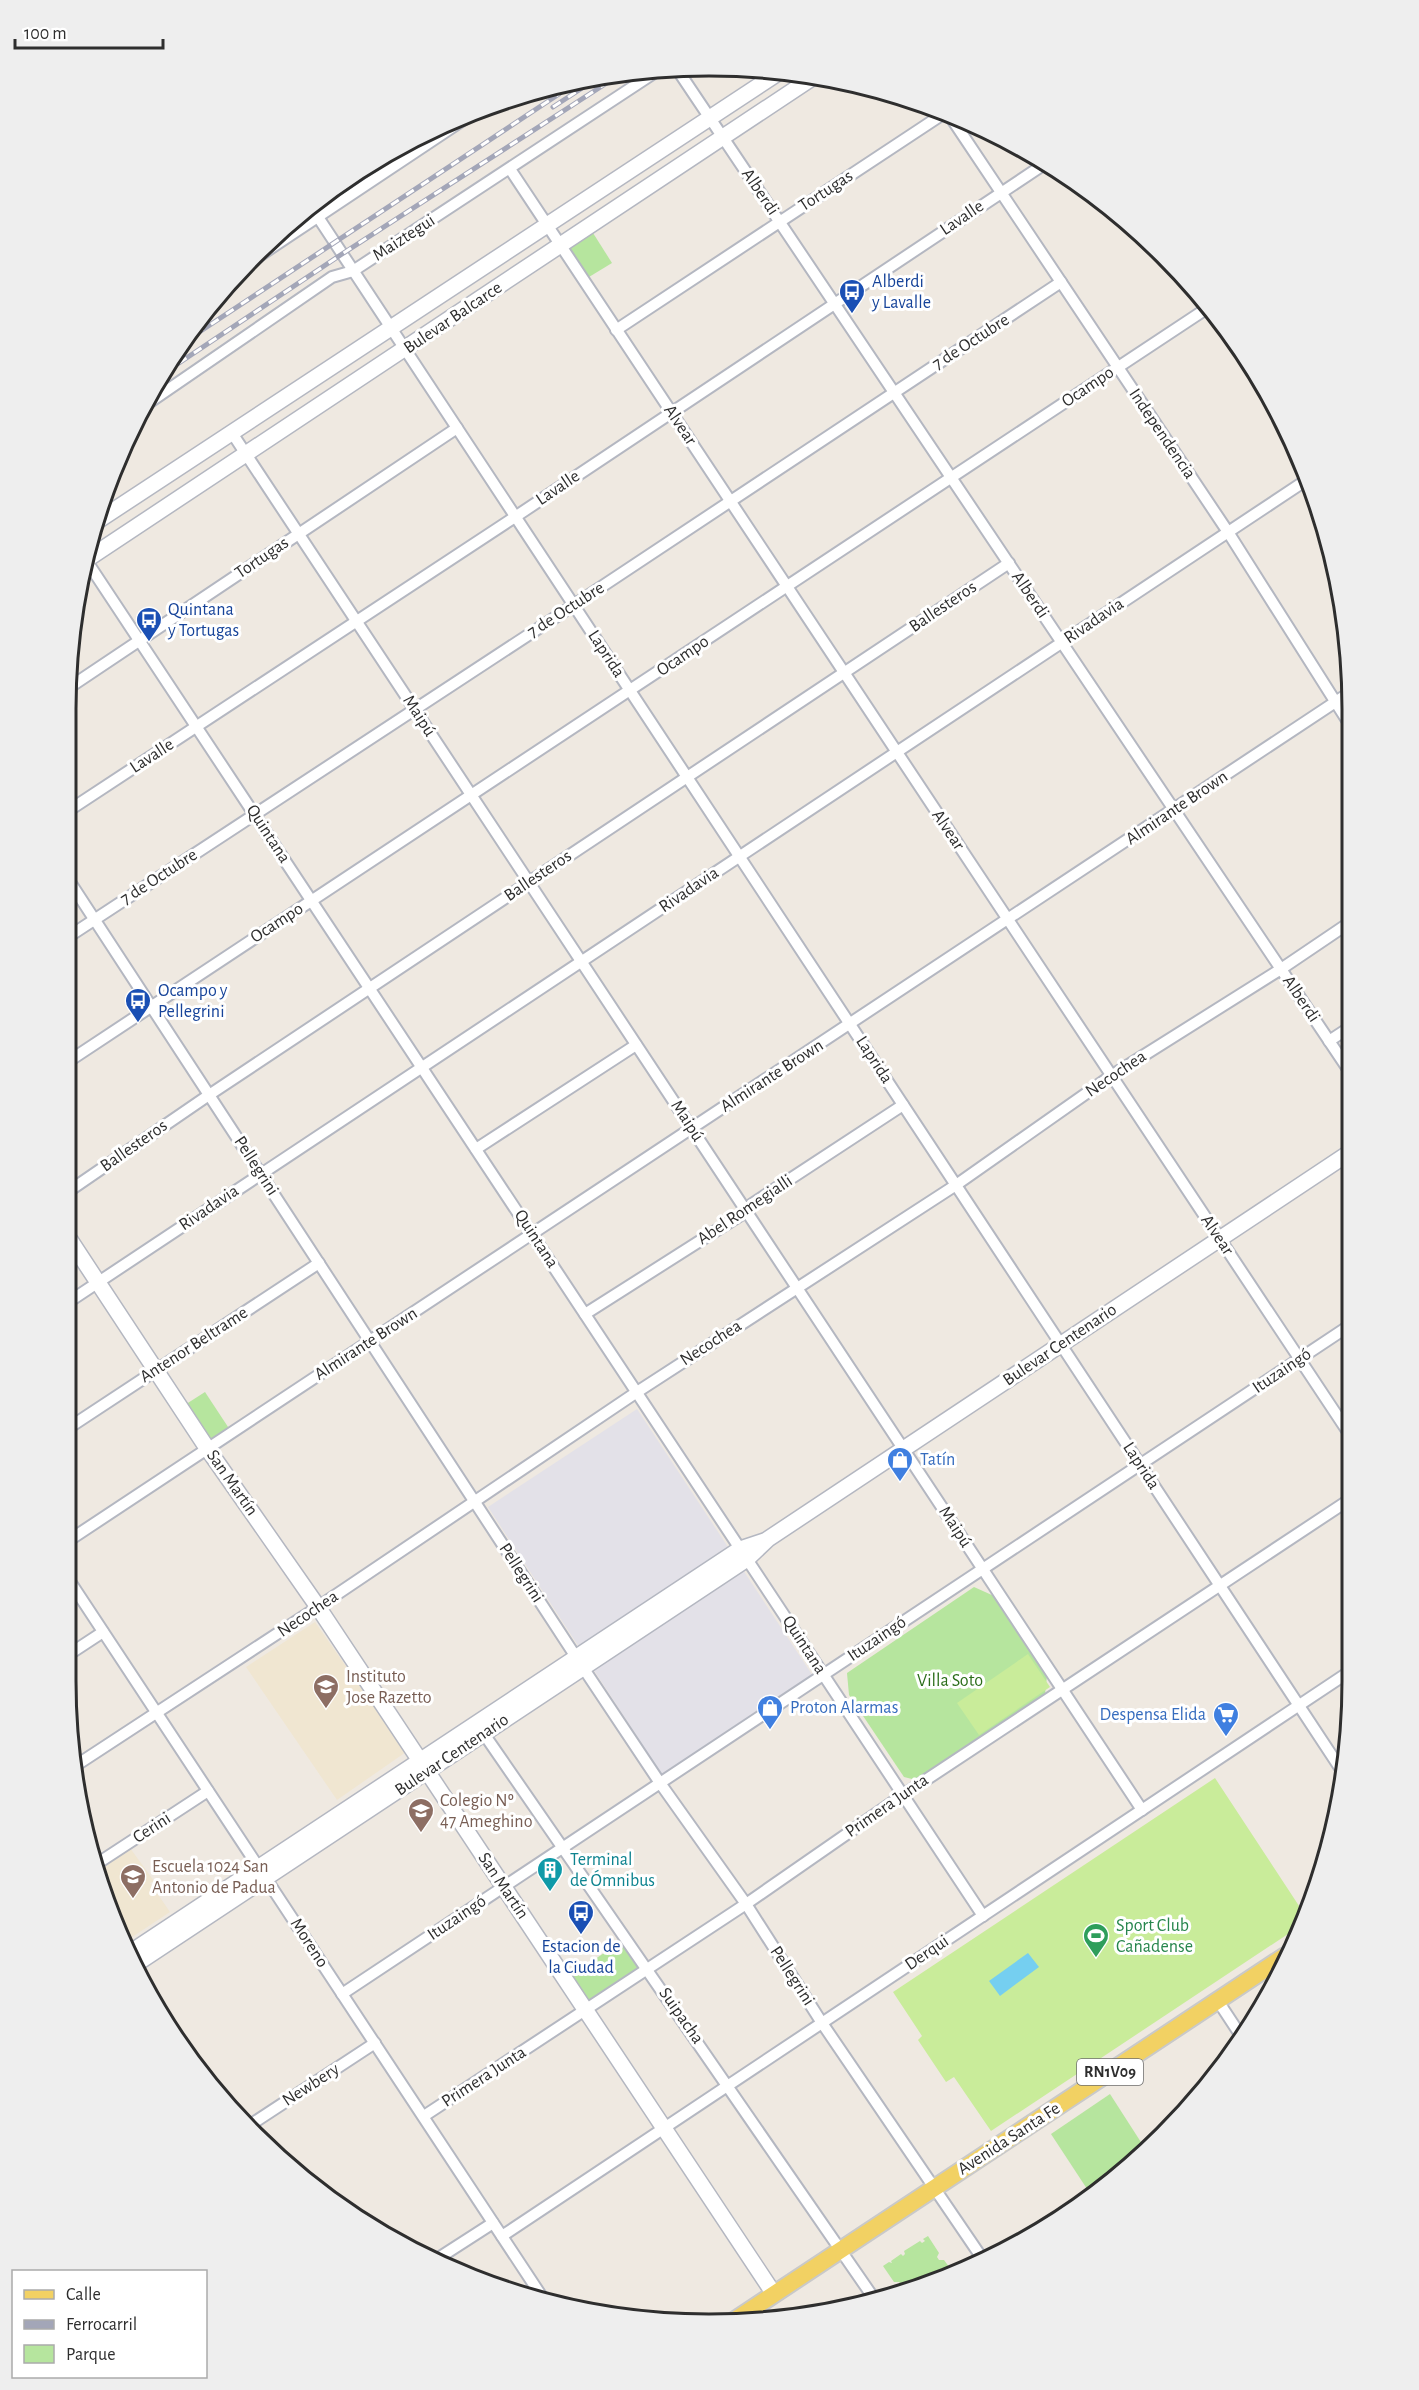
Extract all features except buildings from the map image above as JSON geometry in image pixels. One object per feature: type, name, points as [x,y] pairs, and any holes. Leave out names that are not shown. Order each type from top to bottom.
[{"type":"main road","name":"Bulevar Balcarce","points":[[107,515],[768,80]]},
{"type":"main road","name":"Bulevar Balcarce","points":[[96,553],[803,84]]},
{"type":"main road","name":"Bulevar Centenario","points":[[137,1949],[262,1873],[1342,1158]]},
{"type":"main road","name":"San Martín","points":[[76,1249],[207,1448],[318,1607],[774,2294]]},
{"type":"main road","name":"Bulevar Centenario","points":[[424,1766],[484,1734],[579,1663]]},
{"type":"main road","name":"Bulevar Centenario","points":[[142,1960],[262,1873]]},
{"type":"main road","name":"Avenida Santa Fe","points":[[747,2312],[1276,1962]]},
{"type":"street","name":"Alberdi","points":[[683,77],[1342,1060]]},
{"type":"street","name":"Maiztegui","points":[[160,395],[332,277],[354,272],[643,80]]},
{"type":"street","name":"Tortugas","points":[[616,330],[936,119]]},
{"type":"street","name":"Independencia","points":[[957,128],[1228,532],[1342,714]]},
{"type":"street","points":[[332,201],[413,151]]},
{"type":"street","name":"Lavalle","points":[[76,806],[515,517],[1038,168]]},
{"type":"street","name":"Alvear","points":[[510,169],[1342,1423]]},
{"type":"street","points":[[316,214],[354,272]]},
{"type":"street","name":"Laprida","points":[[354,272],[1337,1763]]},
{"type":"street","name":"7 de Octubre","points":[[76,932],[414,708],[574,606],[1061,282]]},
{"type":"street","name":"Ocampo","points":[[76,1056],[1202,312]]},
{"type":"street","name":"Tortugas","points":[[77,683],[457,429]]},
{"type":"street","name":"Maipú","points":[[232,433],[1142,1810]]},
{"type":"street","name":"Rivadavia","points":[[76,1297],[1301,484]]},
{"type":"street","name":"Ballesteros","points":[[76,1186],[369,988],[1009,563]]},
{"type":"street","name":"Quintana","points":[[93,570],[983,1916]]},
{"type":"street","name":"Almirante Brown","points":[[76,1536],[1342,697]]},
{"type":"street","name":"Pellegrini","points":[[76,891],[579,1663],[746,1904],[822,2023],[979,2253]]},
{"type":"street","name":"Necochea","points":[[82,1762],[318,1607],[637,1392],[956,1185],[1112,1076],[1342,928]]},
{"type":"street","points":[[1329,1041],[1342,1033]]},
{"type":"street","points":[[476,1149],[636,1045]]},
{"type":"street","name":"Abel Romegialli","points":[[585,1314],[747,1211],[752,1204],[903,1105]]},
{"type":"street","name":"Antenor Beltrame","points":[[76,1423],[318,1263]]},
{"type":"street","name":"Ituzaingó","points":[[342,1994],[1342,1331]]},
{"type":"street","name":"Primera Junta","points":[[424,2116],[746,1904],[903,1795],[1342,1505]]},
{"type":"street","name":"Moreno","points":[[76,1591],[537,2289]]},
{"type":"street","points":[[76,1650],[103,1632]]},
{"type":"street","name":"Derqui","points":[[502,2236],[1342,1677]]},
{"type":"street","name":"Suipacha","points":[[484,1734],[729,2085],[869,2293]]},
{"type":"street","name":"Cerini","points":[[103,1860],[208,1791]]},
{"type":"street","points":[[1218,2001],[1238,2030]]},
{"type":"street","name":"Newbery","points":[[256,2121],[375,2043]]},
{"type":"street","points":[[444,2254],[493,2223]]},
{"type":"shaded area","points":[[637,1409],[813,1676],[662,1775],[488,1507]]},
{"type":"shaded area","name":"Instituto Jose Razetto","points":[[315,1622],[406,1752],[337,1800],[246,1667]]},
{"type":"shaded area","name":"Escuela 1024 San Antonio de Padua","points":[[130,1848],[154,1881],[150,1883],[170,1912],[132,1937],[104,1865]]},
{"type":"green space","points":[[593,233],[612,263],[589,277],[570,248]]},
{"type":"green space","points":[[205,1392],[232,1433],[207,1448],[180,1408]]},
{"type":"green space","name":"Villa Soto","points":[[974,1587],[994,1596],[1047,1676],[1045,1694],[916,1780],[904,1777],[849,1695],[847,1673]]},
{"type":"green space","points":[[1028,1654],[1050,1687],[979,1735],[957,1703]]},
{"type":"green space","name":"Sport Club Cañadense","points":[[1215,1778],[1300,1907],[1289,1933],[991,2131],[954,2077],[946,2082],[918,2040],[922,2036],[893,1992]]},
{"type":"green space","points":[[627,1937],[648,1969],[585,2010],[565,1980]]},
{"type":"green space","points":[[1110,2094],[1141,2143],[1087,2189],[1051,2134]]},
{"type":"green space","points":[[928,2236],[939,2253],[937,2257],[939,2260],[944,2260],[949,2266],[900,2284],[894,2282],[883,2266],[889,2262],[892,2263],[891,2261],[901,2254],[903,2256],[904,2251],[920,2241],[922,2243],[925,2241],[923,2239]]},
{"type":"water","points":[[1028,1953],[1039,1967],[1000,1996],[989,1981]]},
{"type":"railway","points":[[181,362],[342,254],[601,86]]},
{"type":"railway","points":[[553,107],[578,91]]},
{"type":"railway","points":[[203,329],[557,96]]},
{"type":"place","name":"Alberdi y Lavalle","points":[[852,315]]},
{"type":"place","name":"Quintana y Tortugas","points":[[149,643]]},
{"type":"place","name":"Ocampo y Pellegrini","points":[[138,1024]]},
{"type":"place","name":"Tatín","points":[[900,1483]]},
{"type":"place","name":"Instituto Jose Razetto","points":[[326,1710]]},
{"type":"place","name":"Proton Alarmas","points":[[770,1731]]},
{"type":"place","name":"Despensa Elida","points":[[1226,1738]]},
{"type":"place","name":"Colegio Nº 47 Ameghino","points":[[421,1834]]},
{"type":"place","name":"Terminal de Ómnibus","points":[[550,1893]]},
{"type":"place","name":"Escuela 1024 San Antonio de Padua","points":[[133,1900]]},
{"type":"place","name":"Estacion de la Ciudad","points":[[581,1936]]},
{"type":"place","name":"Sport Club Cañadense","points":[[1096,1959]]}]
